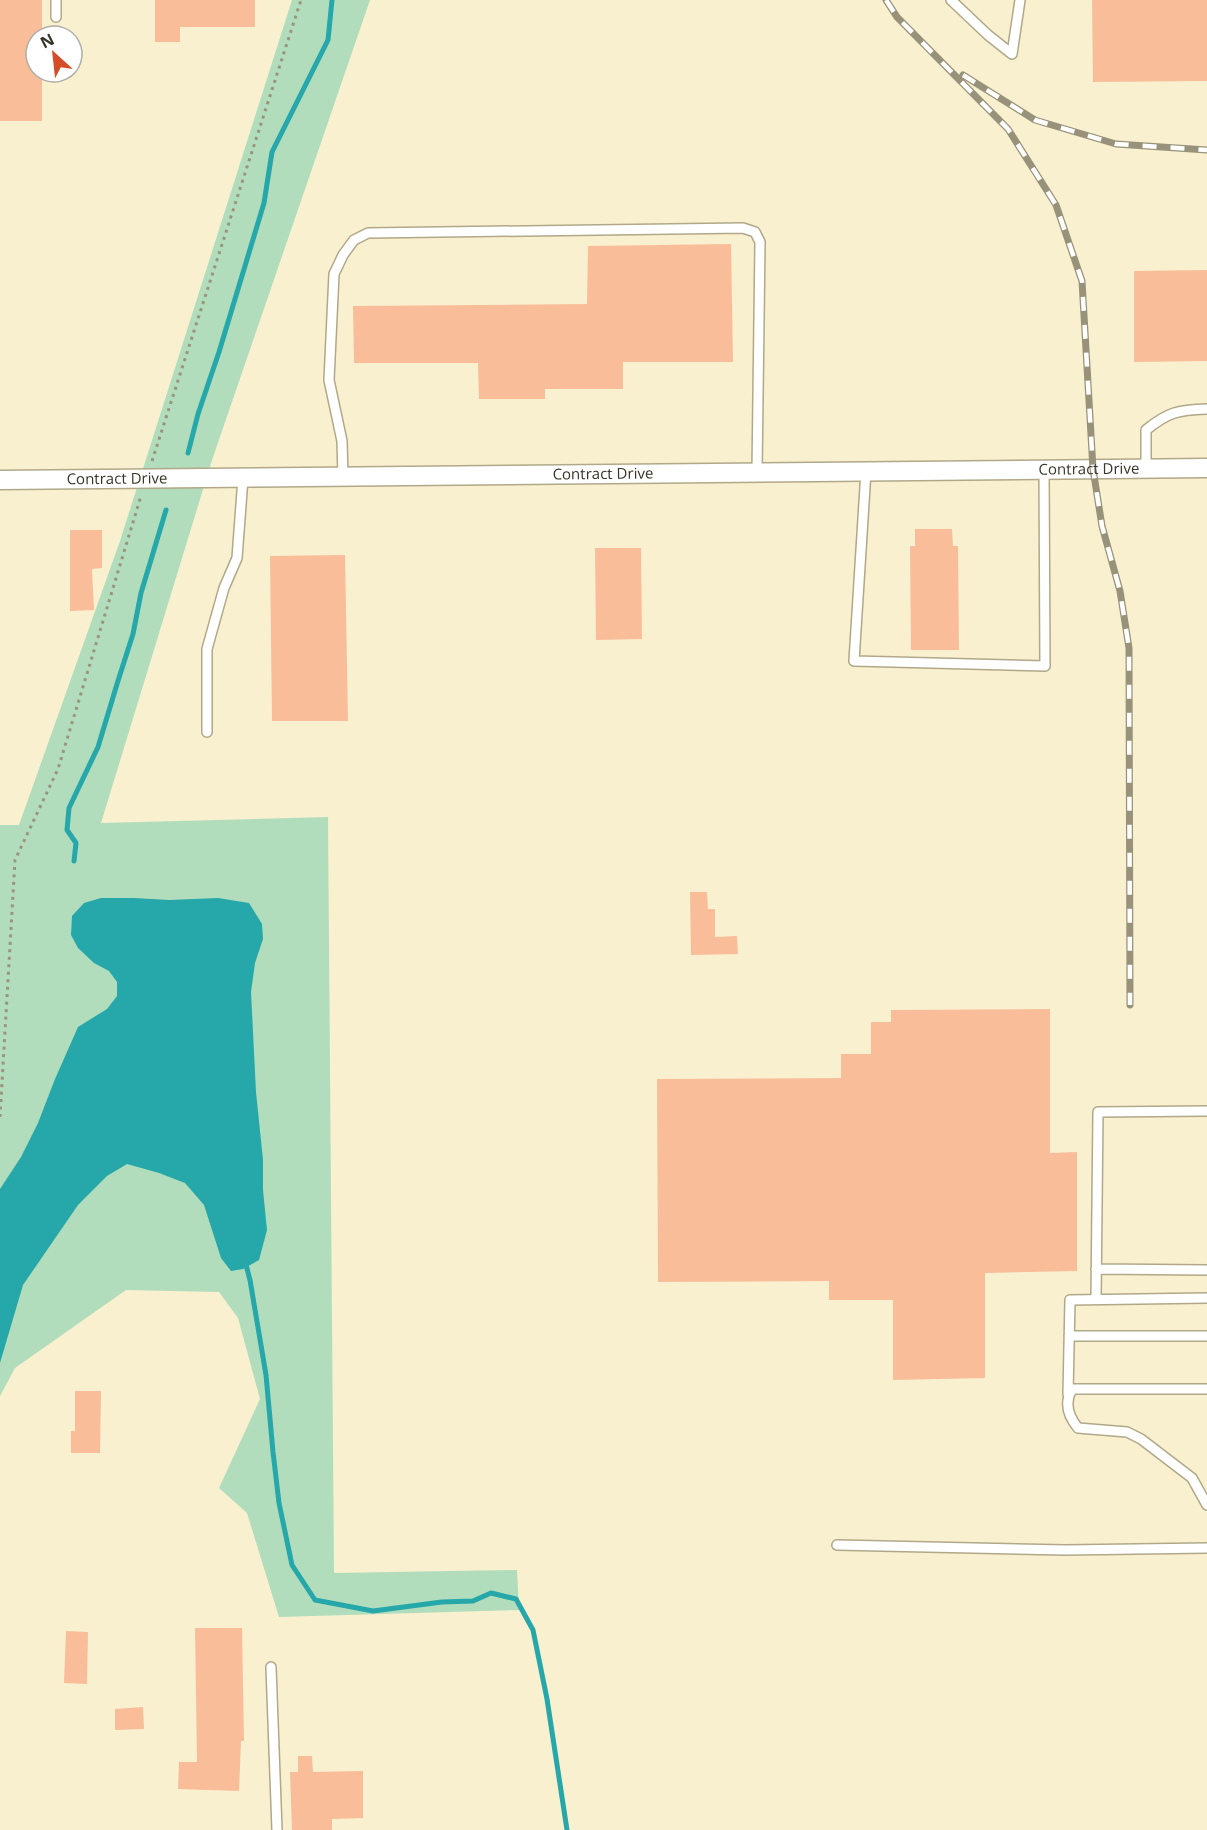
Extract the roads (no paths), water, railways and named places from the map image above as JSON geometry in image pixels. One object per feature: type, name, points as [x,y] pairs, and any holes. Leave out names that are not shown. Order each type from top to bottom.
[{"type":"street","name":"Contract Drive","points":[[0,480],[1207,468]]},
{"type":"lane","points":[[56,0],[56,17]]},
{"type":"lane","points":[[951,0],[1012,54],[1020,0]]},
{"type":"lane","points":[[343,477],[342,441],[329,380],[334,274],[343,255],[354,240],[368,232],[743,228],[755,232],[760,242],[757,472]]},
{"type":"lane","points":[[1146,469],[1146,430],[1163,417],[1184,410],[1207,409]]},
{"type":"lane","points":[[866,471],[854,661],[1045,666],[1044,469]]},
{"type":"lane","points":[[207,732],[207,650],[224,588],[237,558],[243,478]]},
{"type":"lane","points":[[1096,1299],[1098,1112],[1207,1111]]},
{"type":"lane","points":[[1096,1269],[1207,1270]]},
{"type":"lane","points":[[1207,1298],[1070,1300],[1068,1396],[1068,1412],[1078,1428],[1127,1432],[1141,1439],[1192,1478],[1207,1505]]},
{"type":"lane","points":[[1069,1336],[1207,1336]]},
{"type":"lane","points":[[1068,1396],[1072,1389],[1207,1389]]},
{"type":"lane","points":[[837,1545],[1066,1550],[1207,1548]]},
{"type":"lane","points":[[271,1667],[277,1830]]},
{"type":"water","points":[[101,898],[169,900],[218,898],[249,903],[262,924],[263,939],[255,963],[251,992],[267,1230],[259,1260],[243,1269],[231,1271],[221,1258],[204,1205],[185,1183],[127,1164],[107,1176],[78,1205],[23,1285],[0,1363],[0,1189],[21,1157],[38,1123],[78,1027],[107,1009],[117,996],[117,982],[109,971],[94,963],[78,948],[71,935],[72,916],[84,903]]},
{"type":"waterway","points":[[188,453],[264,203],[272,152],[328,40],[332,0]]},
{"type":"waterway","points":[[74,861],[76,843],[67,830],[69,808],[98,747],[133,634],[141,593],[166,510]]},
{"type":"waterway","points":[[245,1261],[266,1375],[279,1503],[292,1565],[315,1600],[373,1611],[442,1602],[473,1601],[491,1593],[516,1599],[533,1630],[547,1699],[567,1830]]},
{"type":"railway","points":[[886,0],[897,17],[1008,129],[1056,205],[1082,281],[1093,469],[1102,526],[1120,591],[1129,648],[1130,1005]]},
{"type":"railway","points":[[963,75],[1035,120],[1116,144],[1207,150]]}]
